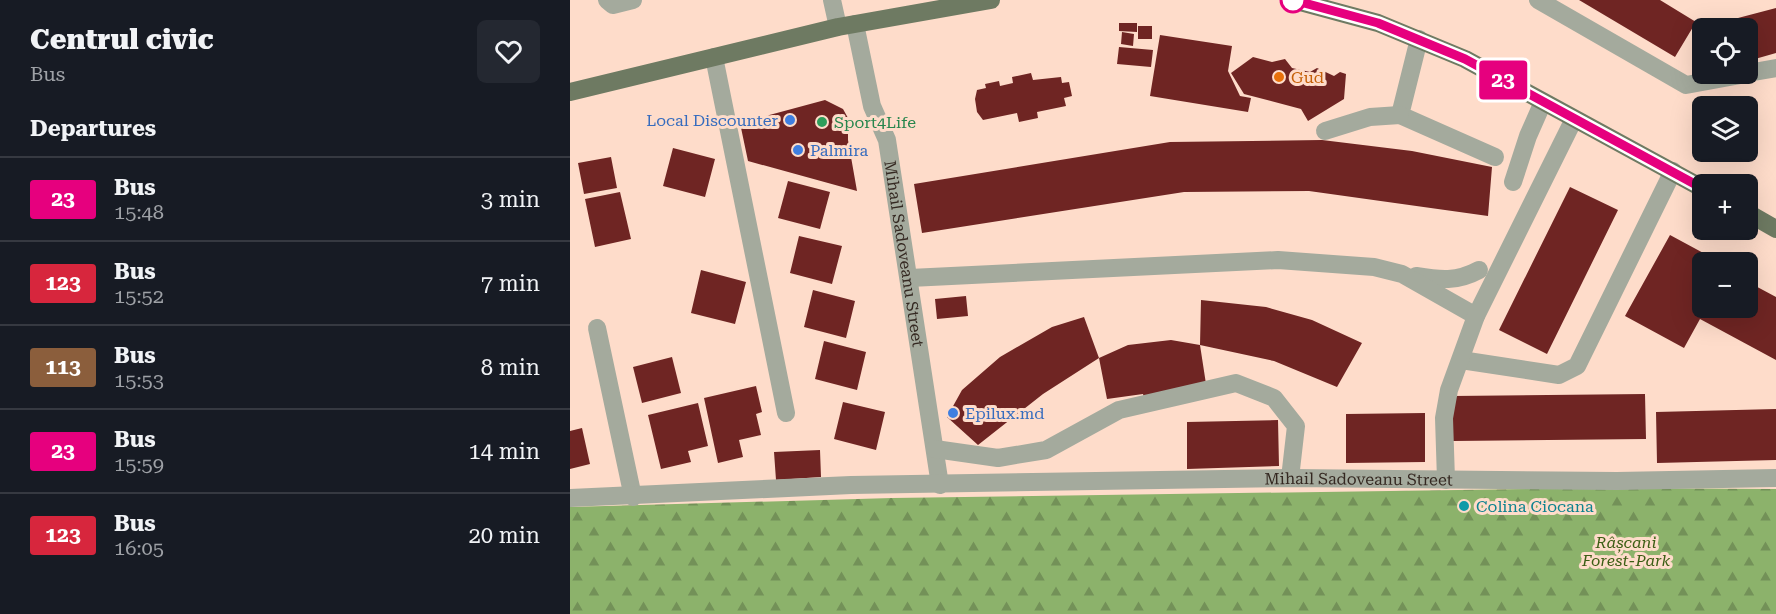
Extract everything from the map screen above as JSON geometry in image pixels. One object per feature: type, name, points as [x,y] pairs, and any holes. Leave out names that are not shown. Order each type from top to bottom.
[{"type":"main road","points":[[570,92],[847,26],[991,0]]},
{"type":"main road","points":[[1293,0],[1338,10],[1419,39],[1465,59],[1692,182]]},
{"type":"main road","points":[[1758,219],[1776,229]]},
{"type":"street","points":[[607,0],[613,5],[633,0]]},
{"type":"street","name":"Mihail Sadoveanu Street","points":[[831,0],[847,26],[872,106],[887,140],[940,485]]},
{"type":"street","points":[[1538,0],[1686,85],[1692,84]]},
{"type":"street","points":[[1400,115],[1419,39]]},
{"type":"street","points":[[714,57],[786,413]]},
{"type":"street","points":[[1758,71],[1776,68]]},
{"type":"street","points":[[1512,182],[1543,102]]},
{"type":"street","points":[[1326,132],[1370,117],[1400,115],[1495,157]]},
{"type":"street","points":[[1446,480],[1444,418],[1449,390],[1476,316],[1574,119]]},
{"type":"street","points":[[1461,360],[1558,375],[1577,366],[1672,171]]},
{"type":"street","points":[[910,278],[1278,260],[1374,267],[1442,280],[1463,279],[1479,270]]},
{"type":"street","points":[[1402,274],[1476,316]]},
{"type":"street","points":[[597,328],[633,497]]},
{"type":"street","points":[[935,449],[998,458],[1046,450],[1119,410],[1236,383],[1274,398],[1296,426],[1290,478]]},
{"type":"street","name":"Mihail Sadoveanu Street","points":[[570,498],[633,497],[851,485],[1290,478],[1617,481],[1776,478]]},
{"type":"green space","name":"Râșcani Forest-Park","points":[[1596,488],[1776,489],[1776,614],[570,614],[570,507],[892,498]]},
{"type":"building","points":[[1579,0],[1660,0],[1692,20],[1692,29],[1675,57]]},
{"type":"building","points":[[1776,8],[1776,53],[1758,58],[1758,18],[1738,18]]},
{"type":"building","points":[[1119,23],[1137,23],[1137,32],[1119,31]]},
{"type":"building","points":[[1138,26],[1152,26],[1152,39],[1138,39]]},
{"type":"building","points":[[1122,32],[1134,34],[1133,46],[1121,44]]},
{"type":"building","points":[[1160,35],[1232,46],[1228,71],[1240,96],[1251,98],[1248,112],[1150,96]]},
{"type":"building","points":[[1119,47],[1153,50],[1151,67],[1117,64]]},
{"type":"building","points":[[1253,57],[1272,62],[1285,59],[1292,68],[1310,72],[1317,68],[1334,76],[1340,72],[1346,74],[1344,99],[1308,121],[1301,109],[1244,94],[1231,73]]},
{"type":"building","points":[[1031,73],[1033,80],[1061,77],[1062,83],[1069,82],[1072,96],[1064,98],[1066,106],[1037,112],[1038,118],[1019,122],[1017,113],[983,120],[977,112],[975,99],[977,90],[986,88],[985,84],[999,81],[1000,86],[1013,83],[1012,77]]},
{"type":"building","name":"Palmira","points":[[825,100],[843,109],[848,118],[848,140],[857,191],[748,161],[740,123]]},
{"type":"building","points":[[1322,140],[1412,151],[1492,167],[1488,216],[1309,191],[1184,192],[922,233],[914,184],[1170,142]]},
{"type":"building","points":[[673,148],[715,159],[705,197],[663,186]]},
{"type":"building","points":[[611,157],[617,188],[584,194],[578,163]]},
{"type":"building","points":[[788,181],[830,192],[820,229],[778,218]]},
{"type":"building","points":[[1570,187],[1618,210],[1547,354],[1499,330]]},
{"type":"building","points":[[620,192],[631,239],[595,247],[585,199]]},
{"type":"building","points":[[1670,235],[1701,252],[1692,252],[1692,318],[1758,318],[1758,287],[1776,297],[1776,360],[1700,319],[1684,348],[1625,316]]},
{"type":"building","points":[[799,236],[842,246],[832,284],[790,273]]},
{"type":"building","points":[[701,270],[746,282],[735,324],[691,313]]},
{"type":"building","points":[[813,290],[855,301],[846,338],[804,327]]},
{"type":"building","points":[[966,296],[968,316],[937,319],[935,299]]},
{"type":"building","points":[[1201,300],[1266,307],[1312,320],[1362,343],[1337,387],[1274,361],[1200,345]]},
{"type":"building","points":[[1084,317],[1099,358],[1043,394],[978,445],[947,417],[962,390],[1000,357],[1052,327]]},
{"type":"building","points":[[1171,340],[1200,345],[1206,384],[1145,401],[1143,394],[1107,399],[1099,358],[1128,345]]},
{"type":"building","points":[[824,341],[866,352],[857,390],[815,379]]},
{"type":"building","points":[[672,357],[681,393],[642,403],[633,367]]},
{"type":"building","points":[[756,386],[762,412],[756,414],[761,435],[739,440],[743,457],[718,463],[704,398]]},
{"type":"building","points":[[1645,394],[1646,439],[1453,441],[1453,396]]},
{"type":"building","points":[[843,402],[885,412],[876,450],[834,439]]},
{"type":"building","points":[[698,403],[708,446],[688,451],[691,462],[661,469],[648,415]]},
{"type":"building","points":[[1776,409],[1776,460],[1657,463],[1656,412]]},
{"type":"building","points":[[1425,413],[1425,462],[1346,463],[1346,414]]},
{"type":"building","points":[[1278,420],[1279,466],[1187,469],[1187,422]]},
{"type":"building","points":[[582,428],[590,464],[570,469],[570,431]]},
{"type":"building","points":[[820,450],[821,477],[776,480],[774,452]]},
{"type":"bus line","name":"23","points":[[1293,0],[1338,10],[1378,23],[1465,59],[1692,182]]},
{"type":"place","name":"Gud","points":[[1279,77]]},
{"type":"place","name":"Local Discounter","points":[[790,120]]},
{"type":"place","name":"Sport4Life","points":[[822,122]]},
{"type":"place","name":"Palmira","points":[[798,150]]},
{"type":"place","name":"Epilux.md","points":[[953,413]]},
{"type":"place","name":"Colina Ciocana","points":[[1464,506]]}]
